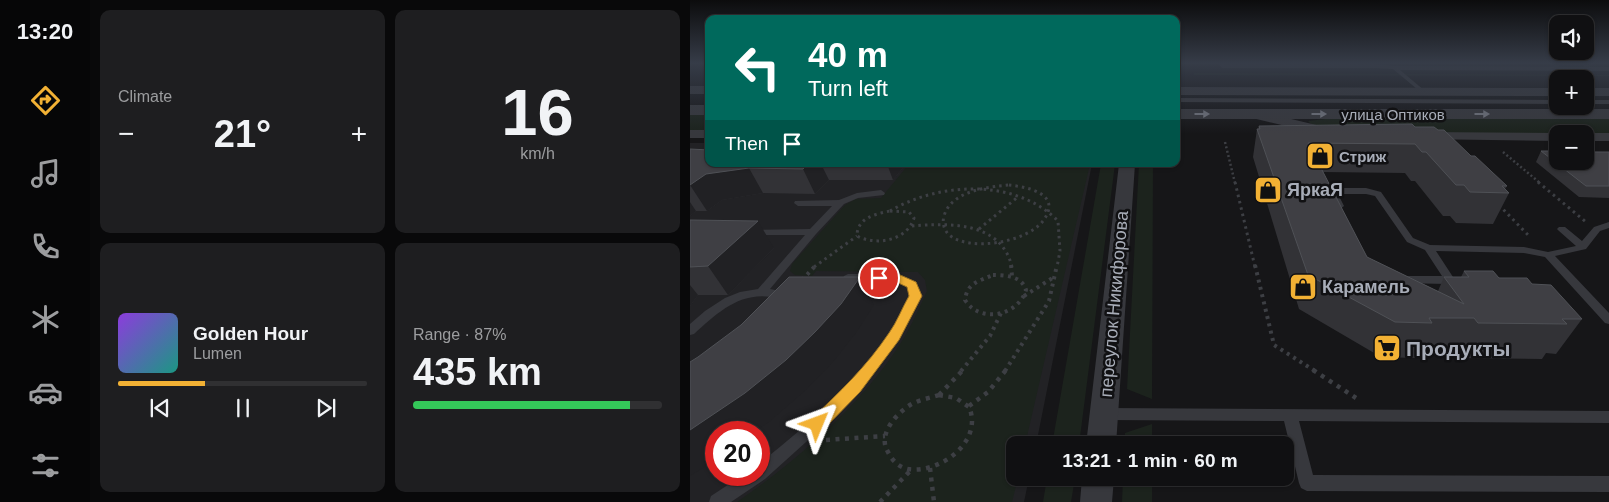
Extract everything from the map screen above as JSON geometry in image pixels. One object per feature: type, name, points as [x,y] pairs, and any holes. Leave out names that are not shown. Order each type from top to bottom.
[{"type":"street","points":[[690,90],[705,90]]},
{"type":"street","name":"улица Оптиков","points":[[1180,91],[1549,92]]},
{"type":"street","points":[[1594,92],[1609,92]]},
{"type":"street","name":"улица Оптиков","points":[[1180,114],[1549,108]]},
{"type":"street","points":[[690,110],[705,110]]},
{"type":"street","name":"улица Оптиков","points":[[1594,112],[1609,114]]},
{"type":"street","points":[[1253,114],[1340,134]]},
{"type":"street","points":[[690,134],[705,134]]},
{"type":"street","points":[[1408,136],[1549,137]]},
{"type":"street","points":[[1594,137],[1609,137]]},
{"type":"street","name":"переулок Никифорова","points":[[1102,436],[1127,167]]},
{"type":"street","points":[[1096,502],[1097,486]]},
{"type":"lane","points":[[1416,86],[1423,92]]},
{"type":"lane","points":[[1180,100],[1534,102],[1549,106]]},
{"type":"lane","points":[[1534,102],[1549,106]]},
{"type":"lane","points":[[1594,102],[1609,102]]},
{"type":"lane","points":[[1342,212],[1334,196],[1336,193],[1346,191],[1372,192],[1382,198],[1410,240],[1429,248],[1524,250],[1548,255],[1583,247],[1597,229],[1609,225]]},
{"type":"lane","points":[[763,290],[840,203],[848,197],[860,193],[880,194]]},
{"type":"lane","points":[[798,203],[840,203]]},
{"type":"lane","points":[[1562,229],[1583,247]]},
{"type":"lane","points":[[737,232],[813,232]]},
{"type":"lane","points":[[1390,280],[1444,281],[1448,277],[1429,248]]},
{"type":"lane","points":[[1548,255],[1609,320]]},
{"type":"lane","points":[[770,464],[804,437],[854,388],[894,336],[916,296],[912,285],[898,278],[832,278]]},
{"type":"lane","points":[[690,331],[726,301],[744,294],[763,290],[776,294],[800,282]]},
{"type":"lane","points":[[771,317],[778,302],[776,294]]},
{"type":"lane","points":[[1104,414],[1609,417]]},
{"type":"lane","points":[[1290,415],[1306,483],[1609,484]]},
{"type":"lane","points":[[717,502],[740,486]]},
{"type":"path","points":[[1225,142],[1274,345],[1360,400]]},
{"type":"path","points":[[1500,150],[1597,229]]},
{"type":"path","points":[[890,211],[910,200],[926,195],[1009,186],[1036,190],[1044,196],[1049,203],[1049,212],[1044,222],[1018,238],[982,244],[961,240],[946,231],[943,224],[948,208],[956,201],[979,190],[1019,196],[1037,203],[1049,212],[1058,221],[1060,251],[1048,301],[1012,362],[988,392],[968,406]]},
{"type":"path","points":[[979,229],[1019,196]]},
{"type":"path","points":[[1494,199],[1548,255]]},
{"type":"path","points":[[904,211],[912,215],[914,222],[912,226],[901,235],[884,240],[867,241],[857,236],[856,231],[864,221],[880,213],[904,211]]},
{"type":"path","points":[[912,226],[943,224],[979,229],[999,242],[1013,267],[1012,276]]},
{"type":"path","points":[[800,282],[811,268],[857,236]]},
{"type":"path","points":[[1024,296],[1023,284],[1012,276],[993,275],[984,278],[969,288],[964,294],[964,301],[966,307],[972,312],[991,315],[1001,313],[1011,309],[1024,296],[1055,276]]},
{"type":"path","points":[[939,395],[980,348],[997,325],[1001,313]]},
{"type":"path","points":[[939,395],[951,396],[961,400],[968,406],[972,414],[973,424],[964,445],[943,463],[930,468],[910,471],[897,467],[888,459],[884,448],[885,436],[891,424],[900,412],[919,401],[939,395]]},
{"type":"path","points":[[804,437],[833,441],[885,436]]},
{"type":"path","points":[[930,468],[934,502]]},
{"type":"path","points":[[880,502],[910,471]]},
{"type":"path","points":[[1294,483],[1306,483]]},
{"type":"shaded area","points":[[690,115],[705,115],[705,131],[690,131]]},
{"type":"shaded area","points":[[1403,117],[1609,118],[1609,134],[1594,134],[1594,125],[1549,125],[1549,134],[1367,133],[1312,125],[1308,121]]},
{"type":"shaded area","points":[[690,143],[705,143],[705,167],[1091,167],[1038,436],[1006,436],[1006,486],[1027,486],[1024,502],[690,502]]},
{"type":"shaded area","points":[[907,167],[1089,167],[1027,436],[1006,436],[1006,486],[1016,486],[1012,502],[737,502],[759,486],[770,486],[770,478],[807,448],[851,406],[889,360],[905,336],[927,291],[925,280],[918,272],[816,271],[812,276],[795,275],[790,271],[792,264],[845,205],[856,199],[881,198]]},
{"type":"shaded area","points":[[1100,167],[1115,167],[1080,436],[1054,436]]},
{"type":"shaded area","points":[[1139,167],[1153,167],[1152,399],[1127,389]]},
{"type":"shaded area","points":[[1152,424],[1152,436],[1125,436],[1125,433]]},
{"type":"shaded area","points":[[1046,486],[1074,486],[1071,502],[1043,502]]},
{"type":"shaded area","points":[[1123,486],[1152,486],[1152,502],[1122,502]]},
{"type":"building","points":[[1412,124],[1415,127],[1434,127],[1438,130],[1444,130],[1507,186],[1502,186],[1509,193],[1470,192],[1464,185],[1456,185],[1426,152],[1422,152],[1415,144],[1308,143],[1367,257],[1464,304],[1444,277],[1469,277],[1464,271],[1493,271],[1499,278],[1527,278],[1532,284],[1551,285],[1582,319],[1562,319],[1567,324],[1478,323],[1474,318],[1429,318],[1432,323],[1395,322],[1308,275],[1257,129],[1260,129],[1259,126]]},
{"type":"building","points":[[690,149],[705,150],[705,167],[805,167],[803,169],[749,168],[706,174],[690,185]]},
{"type":"building","points":[[1541,151],[1549,151],[1549,157]]},
{"type":"building","points":[[1594,152],[1609,152],[1609,186],[1586,186],[1565,170],[1594,170]]},
{"type":"building","points":[[690,220],[758,221],[708,266],[690,267]]},
{"type":"building","points":[[789,277],[860,277],[841,304],[786,360],[745,393],[690,430],[690,362],[741,325]]},
{"type":"place","name":"Стриж","points":[[1320,156]]},
{"type":"place","name":"ЯркаЯ","points":[[1268,190]]},
{"type":"place","name":"Карамель","points":[[1303,287]]},
{"type":"place","name":"Продукты","points":[[1387,348]]},
{"type":"route","points":[[817,424],[854,388],[894,336],[916,296],[912,285],[898,278],[879,278]]}]
